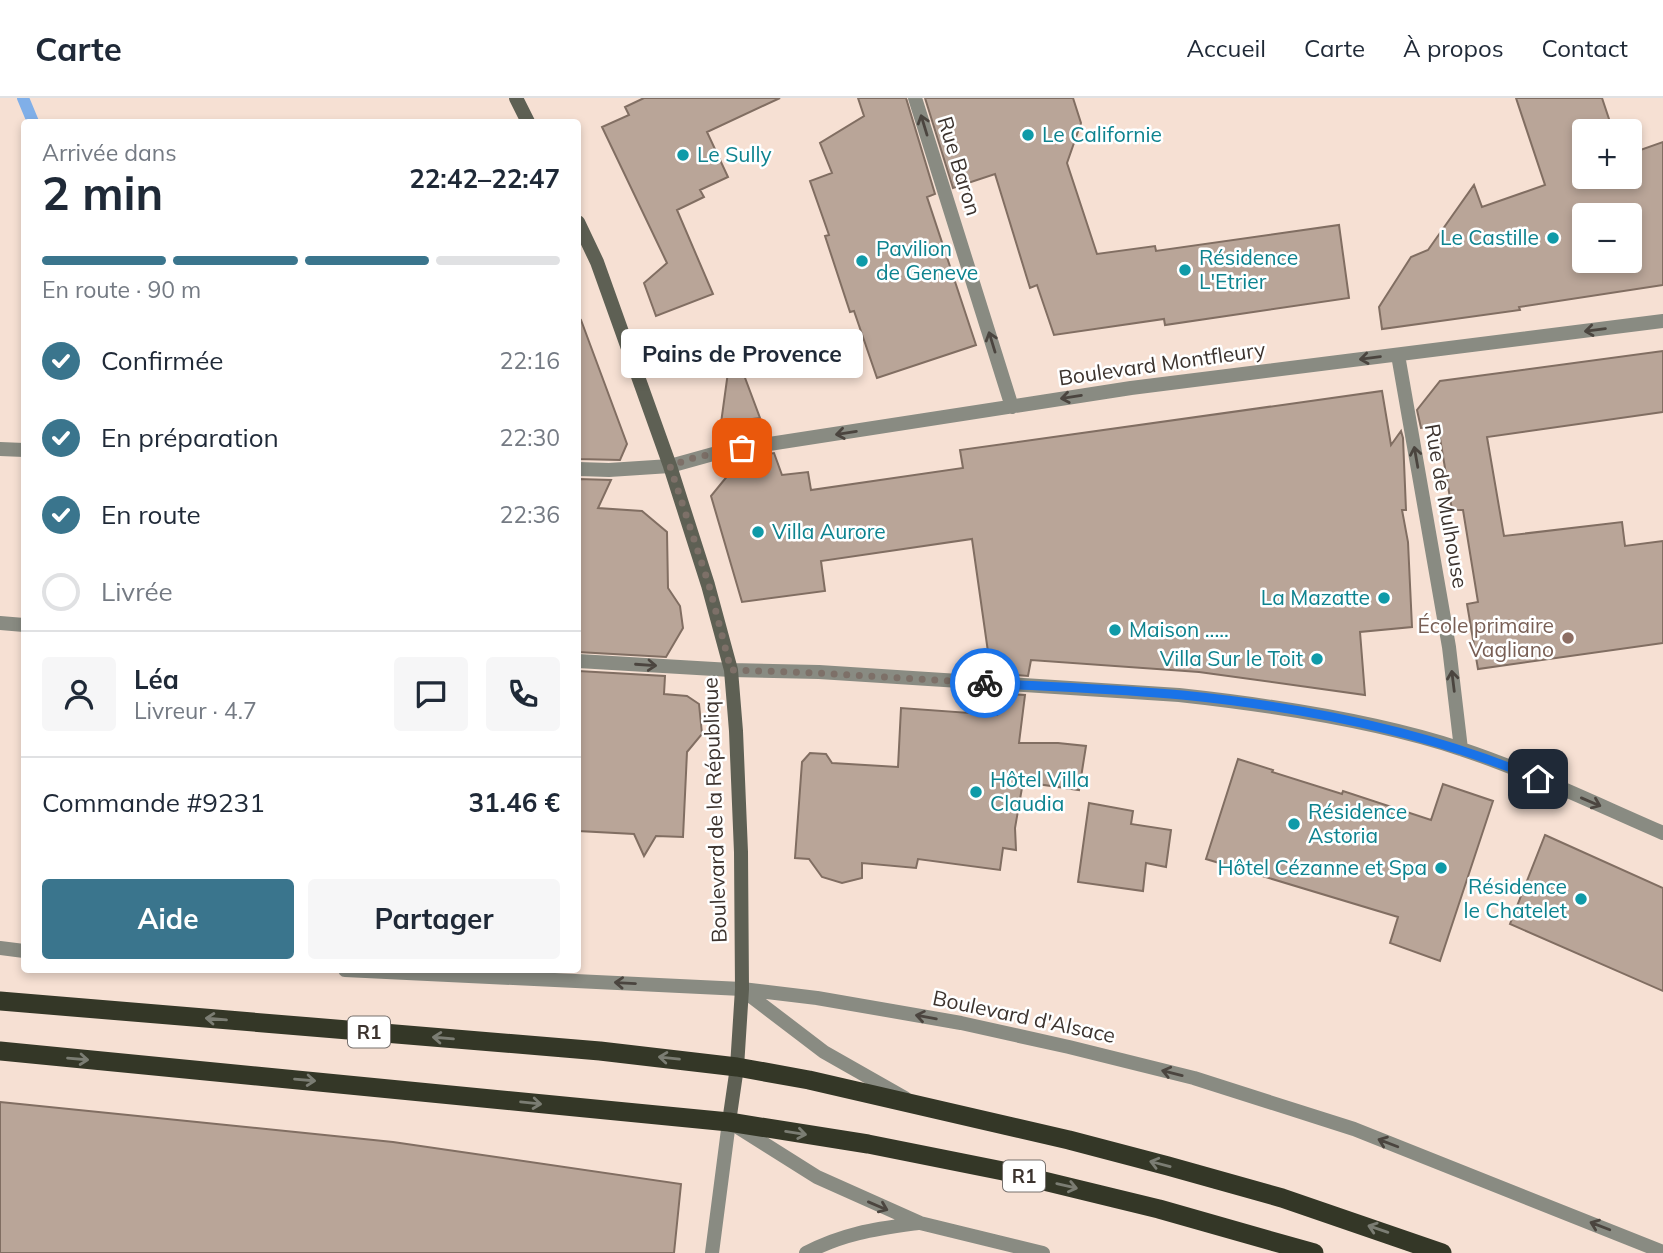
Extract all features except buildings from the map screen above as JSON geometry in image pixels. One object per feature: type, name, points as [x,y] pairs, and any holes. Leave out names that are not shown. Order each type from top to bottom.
[{"type":"highway","name":"R1","points":[[0,1001],[573,1049],[737,1067]]},
{"type":"highway","name":"R1","points":[[4,1052],[729,1122],[868,1144],[1003,1171],[1159,1209],[1314,1253]]},
{"type":"highway","points":[[737,1067],[918,1105]]},
{"type":"highway","name":"R1","points":[[918,1105],[1069,1140],[1219,1180],[1366,1225],[1442,1253]]},
{"type":"main road","points":[[516,98],[526,119]]},
{"type":"main road","name":"Boulevard de la République","points":[[581,228],[597,262],[670,466],[709,585],[731,670],[741,852],[742,989],[737,1067],[729,1122]]},
{"type":"street","name":"Rue Baron","points":[[915,98],[1012,407]]},
{"type":"street","name":"Boulevard Montfleury","points":[[581,469],[670,466],[724,451],[1131,388],[1663,321]]},
{"type":"street","name":"Rue de Mulhouse","points":[[1398,355],[1449,647],[1461,749]]},
{"type":"street","points":[[0,449],[21,450]]},
{"type":"street","points":[[0,623],[21,625]]},
{"type":"street","points":[[581,661],[833,673],[1191,696],[1316,715],[1461,749],[1513,768],[1663,833]]},
{"type":"street","points":[[0,948],[21,951]]},
{"type":"street","name":"Boulevard d'Alsace","points":[[502,973],[742,989],[817,998],[961,1023],[1069,1046],[1194,1078],[1354,1129],[1663,1252]]},
{"type":"street","points":[[742,989],[824,1052],[918,1105]]},
{"type":"street","points":[[729,1122],[817,1177],[919,1223],[1043,1253]]},
{"type":"street","name":"Boulevard de la République","points":[[712,1253],[729,1122]]},
{"type":"street","points":[[806,1253],[832,1240],[867,1230],[919,1223]]},
{"type":"waterway","points":[[23,98],[32,119]]},
{"type":"way so far","points":[[742,448],[693,458],[670,466],[709,585],[731,670],[985,683]]},
{"type":"place","name":"Le Californie","points":[[1028,135]]},
{"type":"place","name":"Le Sully","points":[[683,155]]},
{"type":"place","name":"Le Castille","points":[[1553,238]]},
{"type":"place","name":"Pavilion de Geneve","points":[[862,261]]},
{"type":"place","name":"Résidence L'Etrier","points":[[1185,270]]},
{"type":"place","name":"Pains de Provence","points":[[742,448]]},
{"type":"place","name":"Villa Aurore","points":[[758,532]]},
{"type":"place","name":"La Mazatte","points":[[1384,598]]},
{"type":"place","name":"Maison .....","points":[[1115,630]]},
{"type":"place","name":"École primaire Vagliano","points":[[1568,638]]},
{"type":"place","name":"Villa Sur le Toit","points":[[1317,659]]},
{"type":"place","name":"Hôtel Villa Claudia","points":[[976,792]]},
{"type":"place","name":"Résidence Astoria","points":[[1294,824]]},
{"type":"place","name":"Hôtel Cézanne et Spa","points":[[1441,868]]},
{"type":"place","name":"Résidence le Chatelet","points":[[1581,899]]},
{"type":"route","points":[[985,683],[1179,695],[1316,715],[1461,749],[1538,779]]}]
